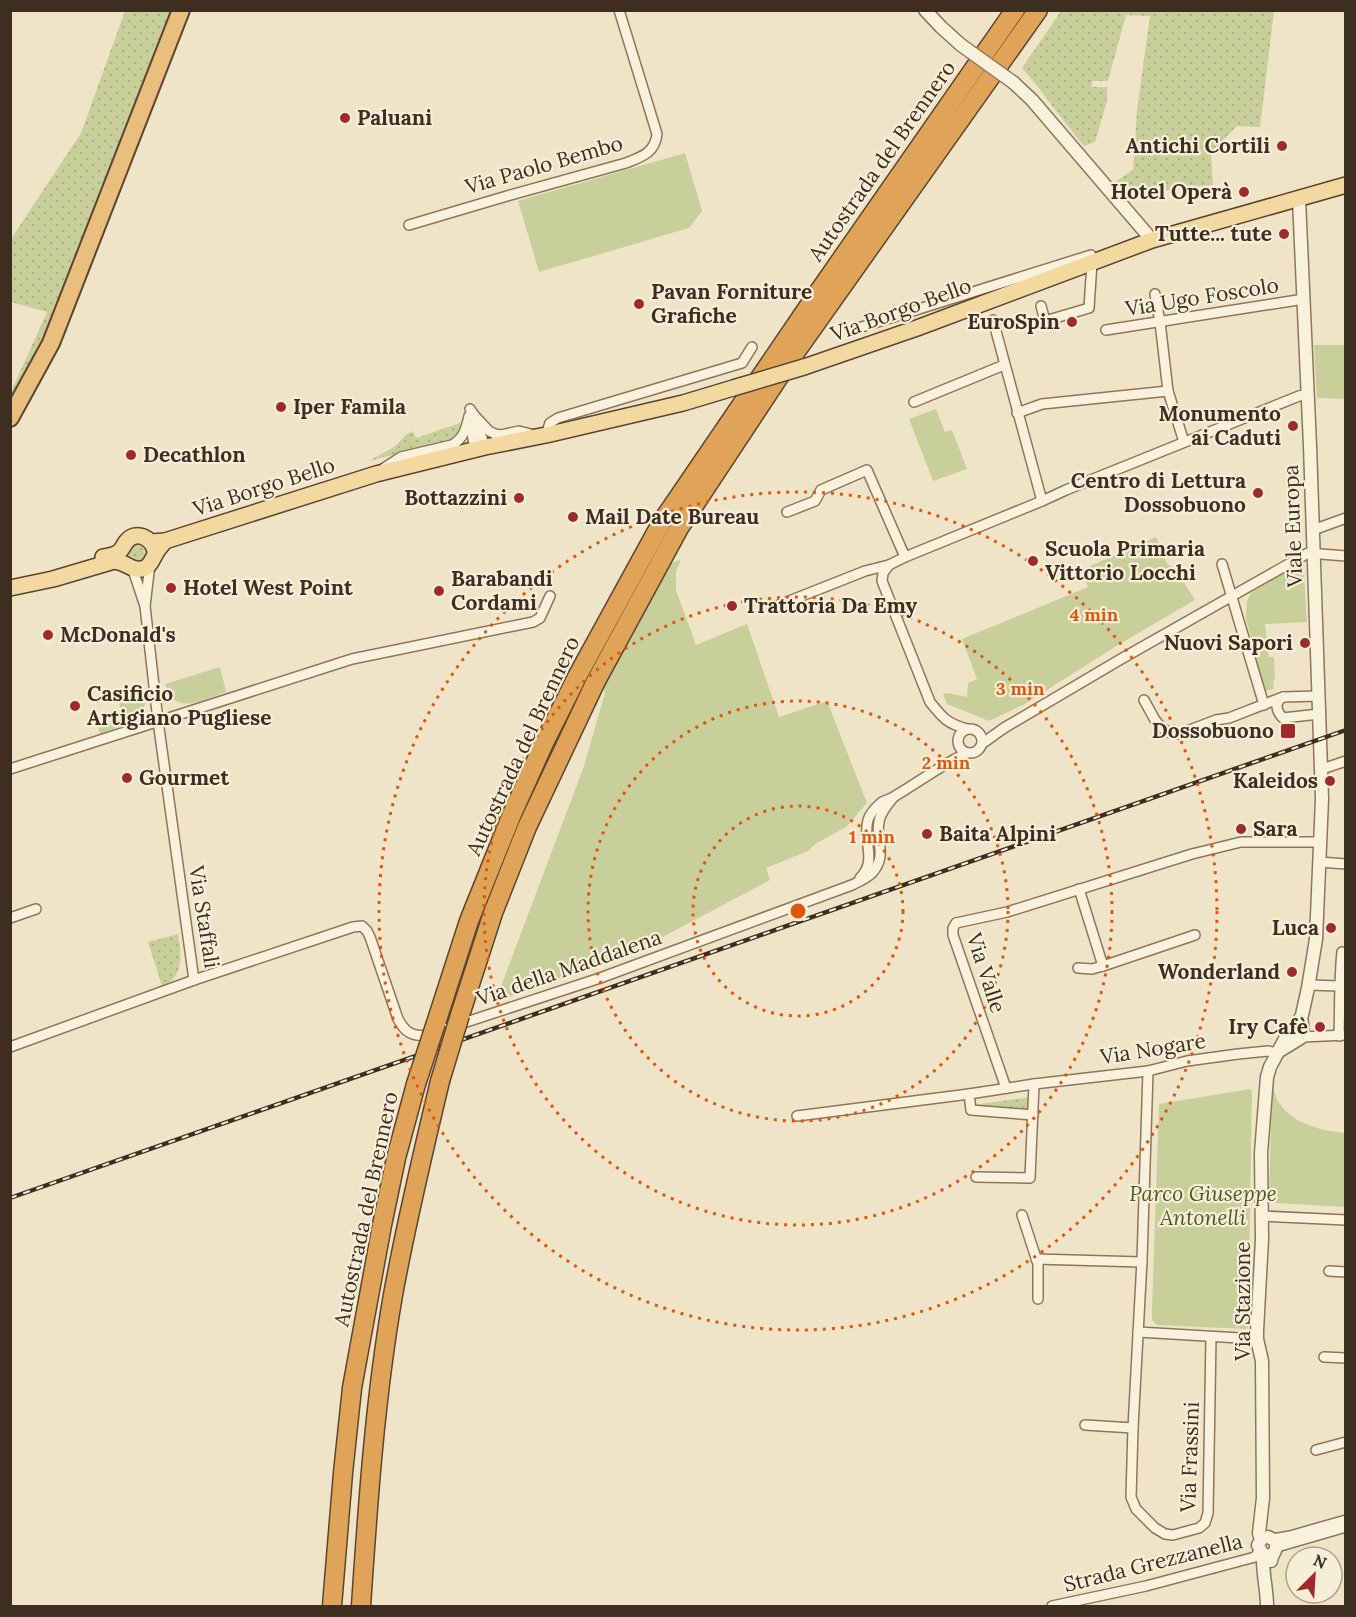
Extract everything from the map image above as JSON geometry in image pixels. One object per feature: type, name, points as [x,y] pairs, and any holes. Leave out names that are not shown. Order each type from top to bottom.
[{"type":"highway","points":[[10,418],[51,343],[181,10]]},
{"type":"highway","name":"Autostrada del Brennero","points":[[332,1606],[352,1388],[396,1158],[416,1084],[469,921],[512,814],[573,685],[663,520],[1015,10]]},
{"type":"highway","name":"Autostrada del Brennero","points":[[361,1606],[375,1424],[393,1295],[418,1171],[440,1081],[460,1015],[494,913],[527,826],[596,681],[679,528],[792,357],[1038,10]]},
{"type":"main road","name":"Via Borgo Bello","points":[[10,586],[53,579],[114,561],[143,568],[156,550],[376,474],[480,448],[543,436],[683,403],[917,328],[1148,241],[1346,185]]},
{"type":"main road","name":"Via Borgo Bello","points":[[10,586],[117,553],[123,548],[125,542],[135,536],[142,536],[156,550]]},
{"type":"main road","points":[[123,548],[124,560],[130,566]]},
{"type":"street","name":"Via Paolo Bembo","points":[[409,225],[507,195],[626,163],[650,151],[657,135],[619,10]]},
{"type":"street","points":[[925,10],[961,45],[1014,83],[1032,100],[1148,241]]},
{"type":"street","name":"Viale Europa","points":[[1299,199],[1320,745]]},
{"type":"street","name":"Via Borgo Bello","points":[[852,330],[1091,255],[1095,261]]},
{"type":"street","points":[[1041,306],[1045,321],[1089,308],[1095,261]]},
{"type":"street","points":[[1155,294],[1168,391],[1184,442]]},
{"type":"street","name":"Via Ugo Foscolo","points":[[1106,330],[1304,300]]},
{"type":"street","points":[[993,320],[1042,501]]},
{"type":"street","points":[[543,436],[550,423],[558,418],[742,363],[752,346]]},
{"type":"street","points":[[914,402],[1004,366]]},
{"type":"street","points":[[1017,413],[1042,404],[1168,391]]},
{"type":"street","points":[[774,607],[888,565],[1066,490],[1308,394]]},
{"type":"street","points":[[471,416],[480,448]]},
{"type":"street","name":"Via Borgo Bello","points":[[376,474],[401,457],[452,445],[459,441],[471,416],[495,434],[519,431],[543,436]]},
{"type":"street","points":[[787,512],[815,501],[821,490],[867,470],[905,557]]},
{"type":"street","points":[[1313,530],[1346,518]]},
{"type":"street","name":"Via Staffali","points":[[145,606],[156,550]]},
{"type":"street","name":"Via della Maddalena","points":[[362,926],[370,937],[398,1019],[408,1034],[419,1036],[474,1021],[600,978],[852,885],[864,875],[868,866],[870,857],[866,832],[868,819],[883,802],[893,798],[946,763],[979,750],[983,743],[1001,731],[1121,659],[1308,553],[1314,554]]},
{"type":"street","points":[[1314,554],[1346,556]]},
{"type":"street","points":[[1222,564],[1264,705]]},
{"type":"street","points":[[888,565],[883,573],[882,581],[885,591],[930,702],[952,725],[967,729]]},
{"type":"street","name":"Via Staffali","points":[[130,566],[145,606],[158,721],[194,980],[353,927],[362,926]]},
{"type":"street","points":[[10,769],[352,659],[534,622],[540,618],[550,596]]},
{"type":"street","points":[[1144,700],[1162,728],[1170,733],[1179,734],[1216,720],[1229,718],[1272,700],[1283,697],[1318,696]]},
{"type":"street","points":[[1283,697],[1276,707],[1283,718],[1319,714]]},
{"type":"street","points":[[952,725],[963,751],[967,753]]},
{"type":"street","name":"Via della Maddalena","points":[[946,763],[960,734],[967,729],[971,728],[979,732],[1001,731]]},
{"type":"street","points":[[979,732],[983,743]]},
{"type":"street","name":"Via Stazione","points":[[1268,1546],[1262,1517],[1262,1361],[1257,1339],[1262,1216],[1261,1153],[1266,1086],[1270,1067],[1277,1053],[1297,1030],[1309,985],[1316,939],[1323,799],[1320,745]]},
{"type":"street","points":[[1322,769],[1346,761]]},
{"type":"street","name":"Via Valle","points":[[1006,1088],[953,935],[953,928],[958,922],[1007,912],[1192,854],[1241,842],[1320,842]]},
{"type":"street","points":[[1319,862],[1346,864]]},
{"type":"street","points":[[1079,888],[1103,966]]},
{"type":"street","points":[[10,918],[36,909]]},
{"type":"street","points":[[1078,968],[1092,969],[1103,966],[1195,935]]},
{"type":"street","points":[[1297,1030],[1342,1035],[1343,1010],[1339,986],[1342,952]]},
{"type":"street","points":[[10,1047],[194,980]]},
{"type":"street","points":[[1309,985],[1339,986]]},
{"type":"street","name":"Via Nogare","points":[[797,1116],[1148,1071],[1187,1061],[1238,1054],[1268,1051],[1277,1053]]},
{"type":"street","name":"Via Frassini","points":[[1148,1071],[1131,1497],[1136,1509],[1155,1528],[1165,1534],[1173,1535],[1199,1528],[1205,1523],[1208,1513],[1211,1337]]},
{"type":"street","points":[[976,1177],[1030,1178],[1034,1084]]},
{"type":"street","points":[[969,1094],[970,1110],[1033,1115]]},
{"type":"street","points":[[1022,1215],[1038,1264],[1038,1299]]},
{"type":"street","points":[[1262,1216],[1346,1220]]},
{"type":"street","points":[[1036,1259],[1142,1262]]},
{"type":"street","points":[[1329,1271],[1346,1272]]},
{"type":"street","points":[[1138,1332],[1257,1339]]},
{"type":"street","points":[[1324,1357],[1346,1358]]},
{"type":"street","points":[[1085,1425],[1133,1428]]},
{"type":"street","points":[[1317,1450],[1346,1442]]},
{"type":"street","points":[[1268,1546],[1290,1536],[1346,1520]]},
{"type":"street","points":[[1268,1546],[1346,1527]]},
{"type":"street","points":[[1267,1606],[1268,1546]]},
{"type":"street","name":"Strada Grezzanella","points":[[1052,1606],[1146,1586],[1255,1557],[1268,1546]]},
{"type":"green space","points":[[125,11],[172,11],[57,311],[11,409],[11,392],[47,312],[11,302],[11,239],[81,133]]},
{"type":"green space","points":[[1061,11],[1274,11],[1260,127],[1237,126],[1211,152],[1213,185],[1145,195],[1129,190],[1127,197],[1115,182],[1133,170],[1137,110],[1150,16],[1126,15],[1108,81],[1092,81],[1092,87],[1107,87],[1107,101],[1095,142],[1084,146],[1022,68]]},
{"type":"green space","points":[[685,153],[702,211],[689,228],[539,272],[518,201]]},
{"type":"green space","points":[[1314,345],[1345,345],[1345,399],[1317,398]]},
{"type":"green space","points":[[936,409],[945,432],[952,430],[967,469],[933,481],[909,419]]},
{"type":"green space","points":[[460,423],[460,432],[452,440],[369,461],[394,447],[413,431],[416,438]]},
{"type":"green space","points":[[1156,537],[1167,564],[1175,568],[1195,600],[1023,705],[989,721],[947,704],[943,694],[967,697],[968,683],[977,679],[962,639],[1088,587],[1081,570]]},
{"type":"green space","points":[[142,539],[152,559],[132,566],[125,555],[126,546]]},
{"type":"green space","points":[[681,559],[676,572],[676,590],[696,645],[747,624],[779,717],[827,701],[867,803],[846,827],[815,844],[808,851],[766,868],[770,880],[638,950],[492,1003],[494,990],[500,989],[584,766],[605,693],[601,683],[670,561],[673,563]]},
{"type":"green space","points":[[1303,561],[1307,622],[1265,624],[1269,657],[1274,657],[1275,680],[1273,681],[1274,689],[1264,691],[1246,618],[1247,601],[1251,593]]},
{"type":"green space","points":[[220,667],[226,692],[190,703],[175,700],[169,694],[165,684]]},
{"type":"green space","points":[[146,690],[146,700],[139,715],[126,724],[100,734],[98,726],[123,719],[118,698]]},
{"type":"green space","points":[[178,934],[180,964],[178,971],[175,977],[162,986],[148,942]]},
{"type":"green space","points":[[1272,1086],[1279,1102],[1293,1117],[1318,1128],[1345,1133],[1345,1207],[1276,1203],[1269,1194]]},
{"type":"green space","name":"Parco Giuseppe Antonelli","points":[[1250,1089],[1252,1091],[1248,1327],[1246,1329],[1157,1325],[1152,1320],[1152,1309],[1159,1104]]},
{"type":"green space","points":[[1031,1097],[1030,1109],[979,1107],[979,1104]]},
{"type":"railway","points":[[10,1198],[1346,730]]},
{"type":"place","name":"Paluani","points":[[345,118]]},
{"type":"place","name":"Antichi Cortili","points":[[1282,146]]},
{"type":"place","name":"Hotel Operà","points":[[1244,192]]},
{"type":"place","name":"Tutte... tute","points":[[1284,234]]},
{"type":"place","name":"Pavan Forniture Grafiche","points":[[639,304]]},
{"type":"place","name":"EuroSpin","points":[[1072,322]]},
{"type":"place","name":"Iper Famila","points":[[281,407]]},
{"type":"place","name":"Monumento ai Caduti","points":[[1293,426]]},
{"type":"place","name":"Decathlon","points":[[131,455]]},
{"type":"place","name":"Centro di Lettura Dossobuono","points":[[1258,493]]},
{"type":"place","name":"Bottazzini","points":[[519,498]]},
{"type":"place","name":"Mail Date Bureau","points":[[573,517]]},
{"type":"place","name":"Scuola Primaria Vittorio Locchi","points":[[1033,561]]},
{"type":"place","name":"Hotel West Point","points":[[171,588]]},
{"type":"place","name":"Barabandi Cordami","points":[[439,591]]},
{"type":"place","name":"Trattoria Da Emy","points":[[732,606]]},
{"type":"place","name":"McDonald's","points":[[48,635]]},
{"type":"place","name":"Nuovi Sapori","points":[[1305,643]]},
{"type":"place","name":"Casificio Artigiano Pugliese","points":[[75,706]]},
{"type":"place","name":"Dossobuono","points":[[1288,731]]},
{"type":"place","name":"Gourmet","points":[[127,778]]},
{"type":"place","name":"Kaleidos","points":[[1330,781]]},
{"type":"place","name":"Sara","points":[[1241,829]]},
{"type":"place","name":"Baita Alpini","points":[[927,834]]},
{"type":"place","name":"Luca","points":[[1331,928]]},
{"type":"place","name":"Wonderland","points":[[1292,972]]},
{"type":"place","name":"Iry Cafè","points":[[1320,1027]]}]
